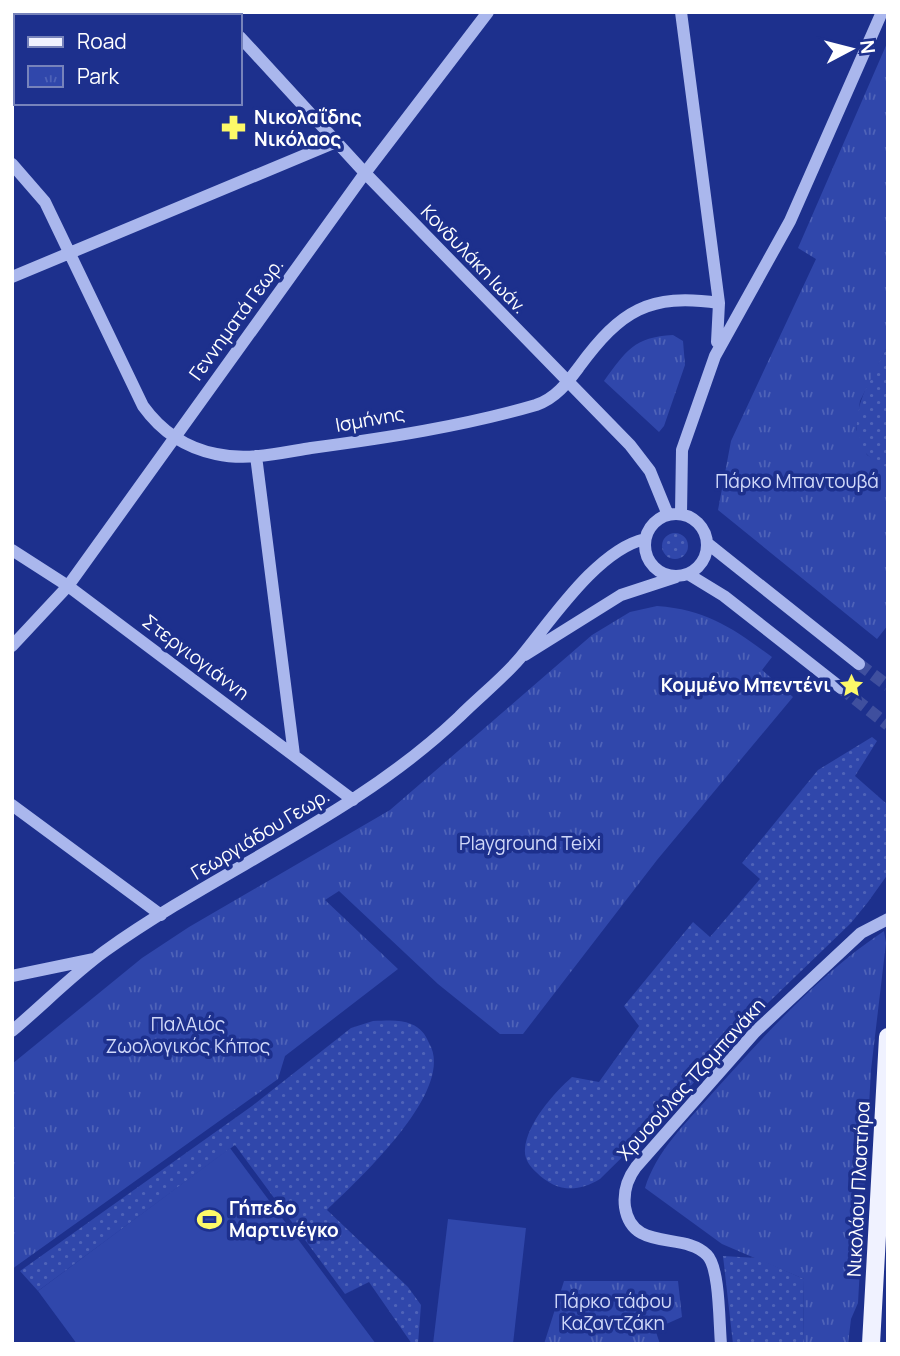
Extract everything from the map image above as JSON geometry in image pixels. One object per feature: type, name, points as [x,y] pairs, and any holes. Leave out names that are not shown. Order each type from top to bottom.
[{"type":"main road","name":"Νικολάου Πλαστήρα","points":[[871,1344],[888,1037]]},
{"type":"street","name":"Γεννηματά Γεωρ.","points":[[12,646],[68,586],[365,173],[488,12]]},
{"type":"street","points":[[681,12],[719,303],[715,356]]},
{"type":"street","points":[[675,514],[682,450],[715,356],[790,221],[882,12]]},
{"type":"street","name":"Κονδυλάκη Ιωάν.","points":[[242,39],[365,173],[641,459],[675,514]]},
{"type":"street","points":[[12,277],[336,142]]},
{"type":"street","points":[[12,164],[39,192],[71,253],[137,397],[158,425],[174,437]]},
{"type":"street","name":"Ισμήνης","points":[[174,437],[215,454],[256,456],[359,442],[521,410],[547,400],[567,383],[599,341],[635,309],[670,300],[719,303]]},
{"type":"street","points":[[256,456],[294,755]]},
{"type":"street","points":[[675,514],[702,527],[707,544],[701,564],[685,575],[670,576],[656,569],[647,555],[645,539],[654,523],[675,514]]},
{"type":"street","name":"Γεωργιάδου Γεωρ.","points":[[12,1031],[95,958],[161,915],[353,800],[418,753],[519,659],[552,617],[597,570],[621,549],[645,539]]},
{"type":"street","points":[[707,544],[859,664]]},
{"type":"street","name":"Στεργιογιάννη","points":[[12,550],[68,586],[353,800]]},
{"type":"street","points":[[685,575],[724,596],[841,688]]},
{"type":"street","name":"Γεωργιάδου Γεωρ.","points":[[519,659],[621,595],[685,575]]},
{"type":"street","points":[[12,804],[161,915]]},
{"type":"street","name":"Χρυσούλας Τζομπανάκη","points":[[721,1344],[714,1269],[708,1256],[697,1249],[650,1237],[635,1229],[628,1220],[625,1204],[627,1181],[636,1167],[755,1032],[861,933],[888,919]]},
{"type":"street","points":[[12,976],[95,958]]},
{"type":"green space","name":"Πάρκο Μπαντουβά","points":[[888,41],[888,345],[860,401],[856,429],[867,455],[888,468],[888,625],[877,639],[718,510],[731,441],[816,259],[798,248]]},
{"type":"green space","points":[[673,335],[683,341],[685,365],[664,426],[659,432],[604,381],[632,348],[649,339]]},
{"type":"green space","points":[[888,345],[888,468],[870,457],[860,444],[856,428],[863,394]]},
{"type":"green space","points":[[675,533],[684,537],[688,546],[684,555],[675,559],[666,555],[662,546],[666,537]]},
{"type":"green space","points":[[657,606],[705,616],[744,637],[772,657],[762,670],[793,697],[657,860],[523,1034],[500,1034],[438,984],[339,891],[325,900],[398,969],[285,1056],[278,1079],[12,1269],[12,1064],[142,958],[189,927],[390,810],[592,635],[630,612]]},
{"type":"green space","points":[[872,737],[877,741],[855,776],[888,805],[888,874],[868,902],[851,923],[742,1028],[666,1114],[600,1179],[583,1187],[567,1188],[551,1184],[544,1179],[530,1165],[525,1153],[527,1139],[542,1109],[572,1077],[599,1082],[639,1026],[624,1006],[693,922],[710,937],[760,879],[742,863],[818,770]]},
{"type":"green space","points":[[884,931],[886,943],[871,1070],[858,1303],[851,1319],[848,1344],[803,1344],[804,1279],[722,1244],[645,1188],[656,1163],[672,1140],[749,1052],[836,967]]},
{"type":"green space","points":[[373,1021],[402,1021],[422,1032],[429,1043],[434,1062],[429,1085],[417,1109],[400,1133],[327,1210],[408,1287],[421,1305],[418,1344],[412,1344],[369,1282],[345,1294],[235,1145],[38,1291],[20,1271],[252,1106],[351,1028]]},
{"type":"green space","name":"Γήπεδο Μαρτινέγκο","points":[[230,1148],[376,1344],[77,1344],[38,1291]]},
{"type":"green space","points":[[448,1219],[526,1228],[513,1344],[433,1344]]},
{"type":"green space","points":[[723,1256],[757,1258],[804,1279],[803,1344],[733,1344]]},
{"type":"green space","name":"Πάρκο τάφου Καζαντζάκη","points":[[564,1281],[678,1281],[682,1317],[655,1329],[660,1344],[544,1344]]},
{"type":"tunnel","points":[[859,664],[888,686]]},
{"type":"tunnel","points":[[841,688],[888,725]]},
{"type":"place","name":"Νικολαΐδης Νικόλαος","points":[[234,128]]},
{"type":"place","name":"Κομμένο Μπεντένι","points":[[851,685]]},
{"type":"place","name":"Γήπεδο Μαρτινέγκο","points":[[209,1219]]},
{"type":"park label","name":"Playground Teixi","points":[[530,843]]},
{"type":"park label","name":"ΠαλΑιός Ζωολογικός Κήπος","points":[[188,1035]]}]
